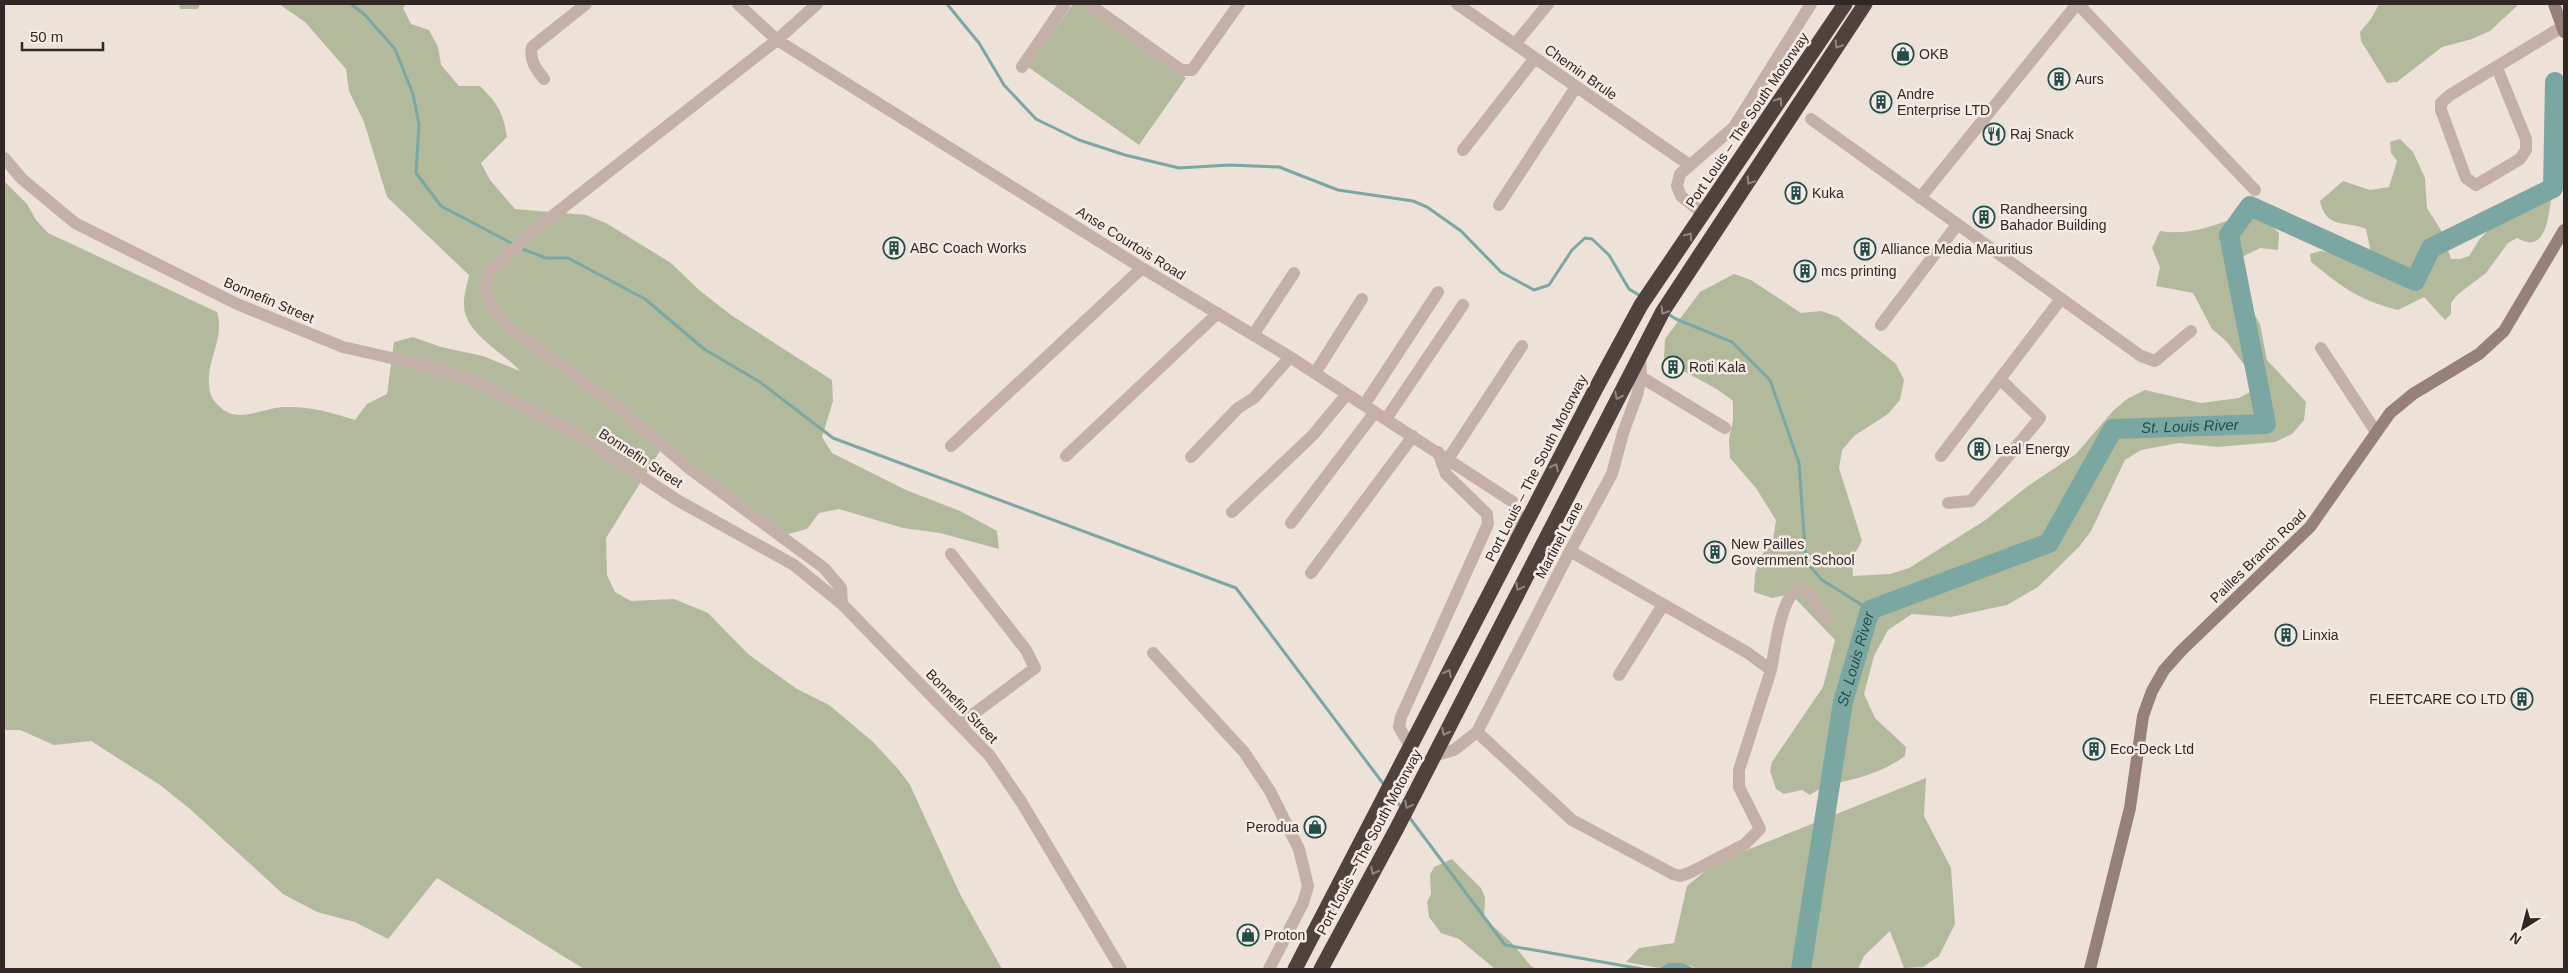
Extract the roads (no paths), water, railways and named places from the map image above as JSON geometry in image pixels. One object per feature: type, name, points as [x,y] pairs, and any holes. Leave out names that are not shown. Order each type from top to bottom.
[{"type":"highway","name":"Port Louis – The South Motorway","points":[[1295,969],[1630,326],[1661,276],[1845,4]]},
{"type":"highway","name":"Port Louis – The South Motorway","points":[[1321,969],[1397,828],[1648,337],[1865,4]]},
{"type":"main road","points":[[2554,4],[2563,30]]},
{"type":"main road","name":"Pailles Branch Road","points":[[2090,969],[2130,808],[2143,716],[2152,691],[2164,670],[2182,650],[2310,527],[2376,432],[2400,404],[2480,354],[2504,331],[2564,230]]},
{"type":"street","points":[[544,79],[533,65],[532,47],[586,4]]},
{"type":"street","name":"Anse Courtois Road","points":[[738,4],[777,40],[1142,268],[1315,373],[1513,502]]},
{"type":"street","points":[[817,4],[777,40],[537,228],[497,262],[485,280],[484,289],[500,317],[529,343],[609,400],[726,497],[824,568],[841,588],[842,604]]},
{"type":"street","points":[[1022,67],[1065,4]]},
{"type":"street","points":[[1089,4],[1181,70],[1188,72],[1192,70],[1239,4]]},
{"type":"street","name":"Chemin Brule","points":[[1457,4],[1688,164]]},
{"type":"street","points":[[1515,44],[1548,4]]},
{"type":"street","points":[[1704,214],[1682,196],[1677,186],[1680,174],[1688,164],[1713,146],[1734,127],[1811,4]]},
{"type":"street","points":[[1920,198],[2077,4],[2255,190]]},
{"type":"street","points":[[2497,68],[2526,139],[2526,150],[2520,159],[2476,185],[2466,178],[2441,110],[2441,103],[2450,96],[2497,68],[2563,30]]},
{"type":"street","points":[[1462,150],[1535,58]]},
{"type":"street","points":[[1499,205],[1576,86]]},
{"type":"street","points":[[1811,119],[2141,356],[2155,361],[2191,331]]},
{"type":"street","name":"Bonnefin Street","points":[[4,158],[22,178],[75,223],[237,304],[343,347],[418,364],[475,381],[544,416],[605,452],[677,500],[794,565],[842,604],[990,756],[1022,803],[1121,969]]},
{"type":"street","points":[[1881,326],[1957,225]]},
{"type":"street","points":[[951,446],[1142,268]]},
{"type":"street","points":[[1253,335],[1294,273]]},
{"type":"street","points":[[1375,412],[1438,292]]},
{"type":"street","points":[[1315,373],[1362,299]]},
{"type":"street","points":[[1940,456],[2061,299]]},
{"type":"street","points":[[1291,522],[1375,412],[1464,305]]},
{"type":"street","points":[[1066,456],[1218,313]]},
{"type":"street","points":[[1410,746],[1399,727],[1400,717],[1488,524],[1487,514],[1446,474],[1443,456],[1522,346]]},
{"type":"street","points":[[2321,348],[2376,432]]},
{"type":"street","name":"Martinel Lane","points":[[1477,732],[1570,551],[1612,474],[1641,377],[1640,354]]},
{"type":"street","points":[[1191,457],[1238,408],[1254,398],[1290,358]]},
{"type":"street","points":[[1641,377],[1725,428]]},
{"type":"street","points":[[1948,504],[1971,501],[2040,418],[2000,379]]},
{"type":"street","points":[[1232,512],[1313,435],[1347,394]]},
{"type":"street","points":[[1311,573],[1413,436]]},
{"type":"street","points":[[1513,502],[1528,502],[1545,486]]},
{"type":"street","points":[[1503,567],[1519,521],[1518,510],[1513,502]]},
{"type":"street","points":[[1570,551],[1748,654],[1771,670]]},
{"type":"street","points":[[951,554],[1026,650],[1035,668],[960,724]]},
{"type":"street","points":[[1433,756],[1454,750],[1477,732],[1572,820],[1680,876],[1745,844],[1760,828],[1739,786],[1739,770],[1771,670],[1784,608],[1793,590],[1798,588],[1808,593],[1826,619]]},
{"type":"street","points":[[1619,675],[1663,605]]},
{"type":"street","points":[[1153,654],[1244,752],[1270,791],[1299,850],[1308,886],[1303,903],[1269,969]]},
{"type":"water","points":[[1668,963],[1682,963],[1696,969],[1658,969]]},
{"type":"waterway","points":[[351,4],[365,15],[395,49],[413,94],[419,124],[416,173],[441,206],[515,245]]},
{"type":"waterway","points":[[947,4],[979,43],[1004,85],[1036,119],[1079,140],[1125,155],[1179,168],[1229,165],[1279,167],[1338,190],[1413,201],[1427,207],[1461,231],[1501,272],[1534,290],[1549,285],[1572,250],[1585,238],[1592,239],[1609,255],[1629,289],[1642,297]]},
{"type":"waterway","name":"St. Louis River","points":[[1801,969],[1843,702],[1870,610],[2049,543],[2113,429],[2266,424],[2229,235],[2250,206],[2415,281],[2431,248],[2553,188],[2555,82]]},
{"type":"waterway","points":[[520,248],[546,258],[568,258],[645,299],[704,349],[760,382],[833,438],[1236,588],[1385,786]]},
{"type":"waterway","points":[[1666,313],[1732,342],[1770,380],[1799,463],[1806,562],[1822,580],[1870,610]]},
{"type":"waterway","points":[[1390,793],[1402,808]]},
{"type":"waterway","points":[[1409,817],[1505,945],[1642,969]]},
{"type":"place","name":"OKB","points":[[1903,54]]},
{"type":"place","name":"Aurs","points":[[2059,79]]},
{"type":"place","name":"Andre Enterprise LTD","points":[[1881,102]]},
{"type":"place","name":"Raj Snack","points":[[1994,134]]},
{"type":"place","name":"Kuka","points":[[1796,193]]},
{"type":"place","name":"Randheersing Bahador Building","points":[[1984,217]]},
{"type":"place","name":"ABC Coach Works","points":[[894,248]]},
{"type":"place","name":"Alliance Media Mauritius","points":[[1865,249]]},
{"type":"place","name":"mcs printing","points":[[1805,271]]},
{"type":"place","name":"Roti Kala","points":[[1673,367]]},
{"type":"place","name":"Leal Energy","points":[[1979,449]]},
{"type":"place","name":"New Pailles Government School","points":[[1715,552]]},
{"type":"place","name":"Linxia","points":[[2286,635]]},
{"type":"place","name":"FLEETCARE CO LTD","points":[[2522,699]]},
{"type":"place","name":"Eco-Deck Ltd","points":[[2094,749]]},
{"type":"place","name":"Perodua","points":[[1315,827]]},
{"type":"place","name":"Proton","points":[[1248,935]]}]
